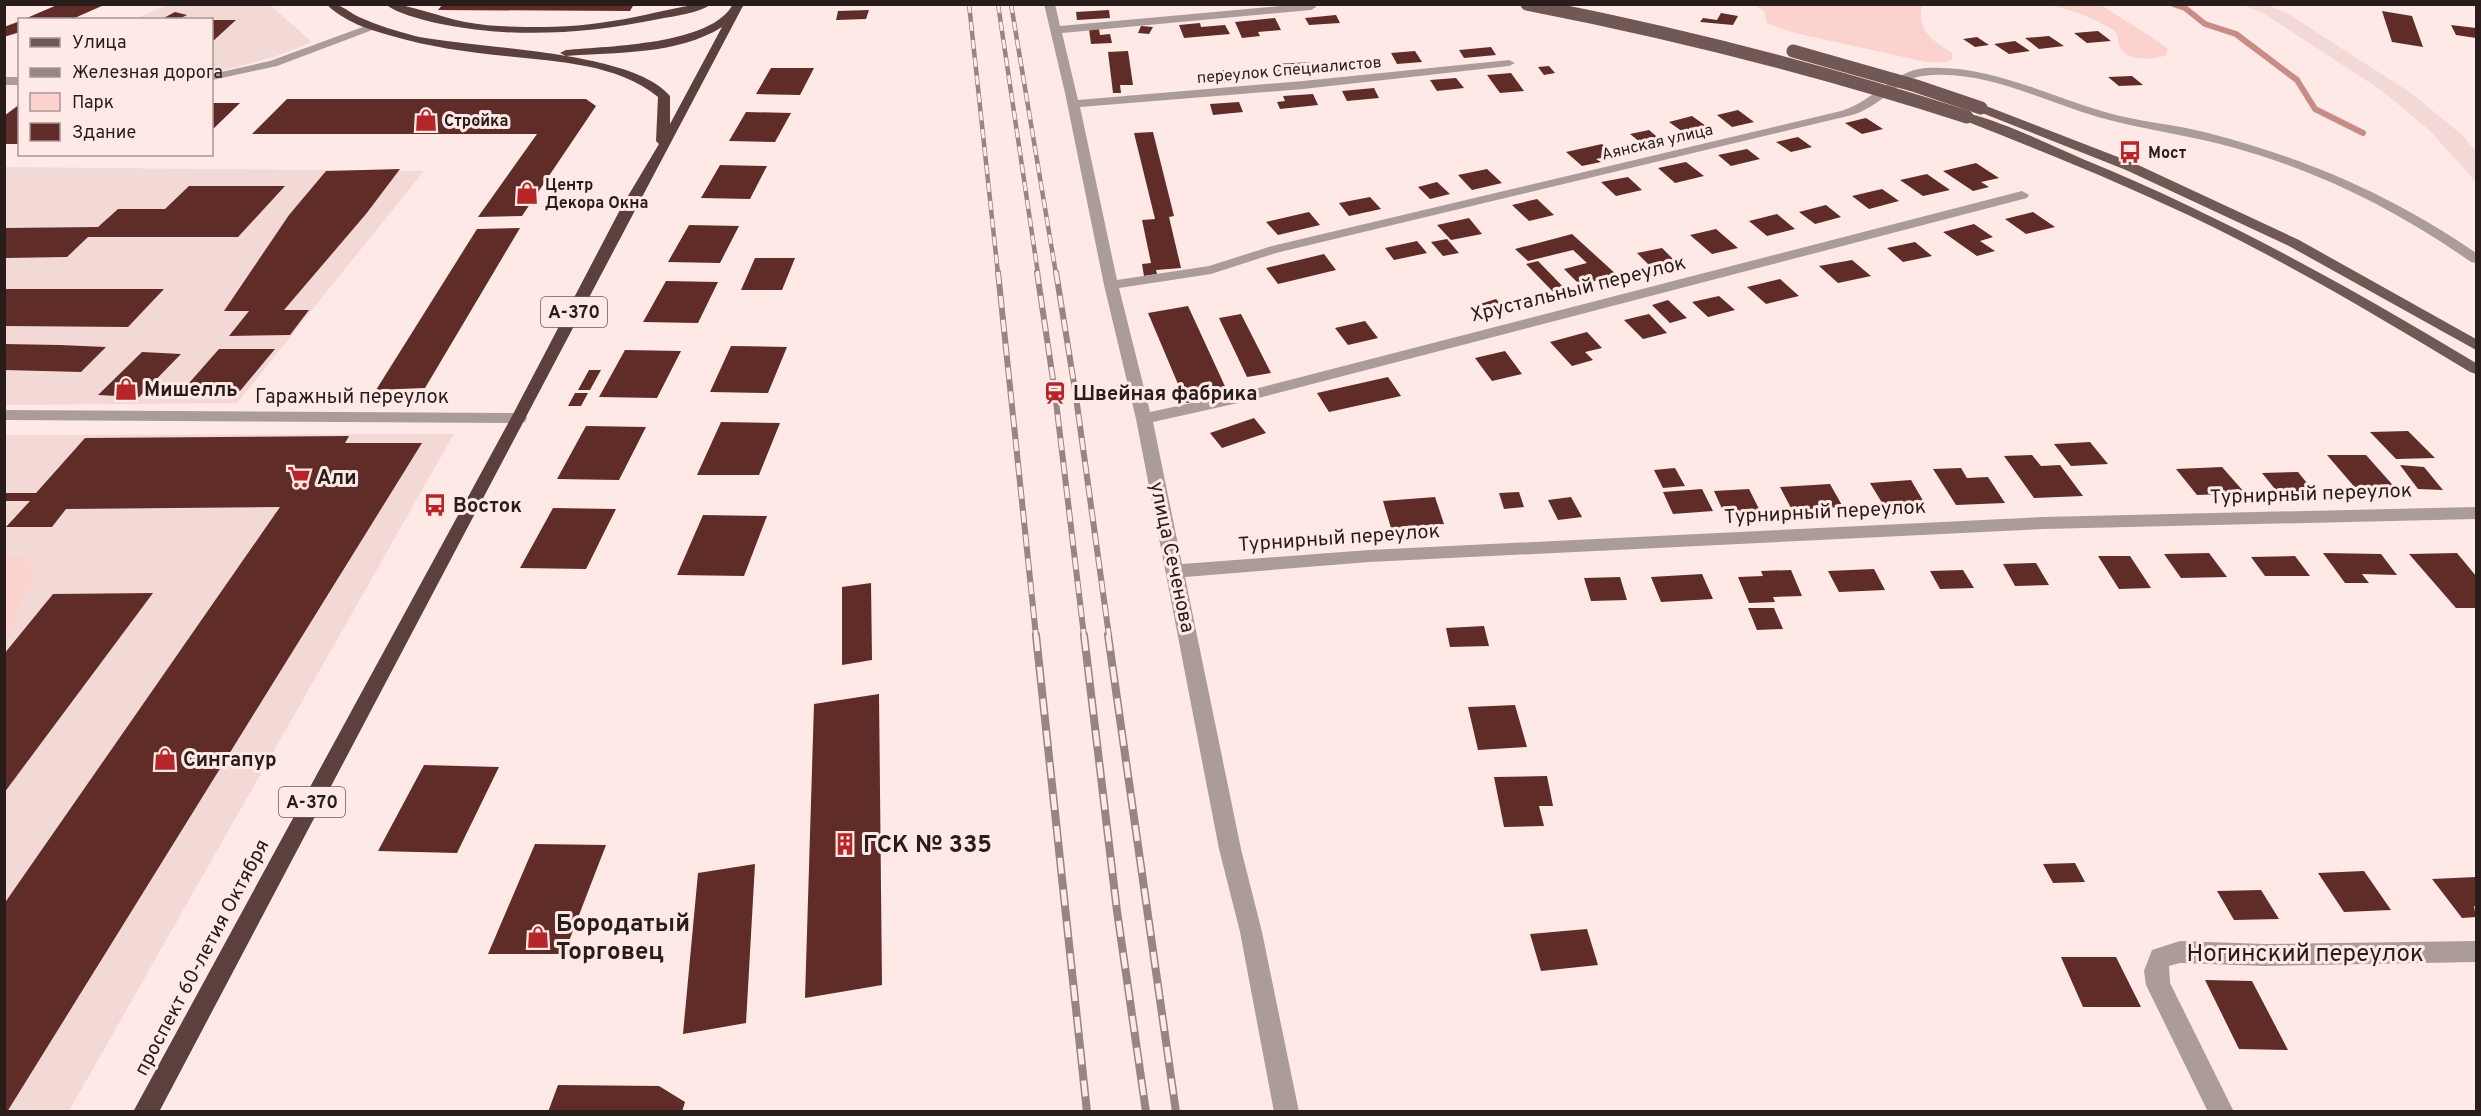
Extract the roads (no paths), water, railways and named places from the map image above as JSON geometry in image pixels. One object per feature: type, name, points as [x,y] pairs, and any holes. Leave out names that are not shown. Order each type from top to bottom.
[{"type":"highway","name":"проспект 60-летия Октября","points":[[331,4],[347,17],[371,27],[417,39],[617,70],[650,83],[664,96],[663,135],[657,161]]},
{"type":"highway","points":[[390,4],[418,16],[456,25],[503,29],[607,25],[658,17],[707,4]]},
{"type":"highway","name":"проспект 60-летия Октября","points":[[145,1112],[519,418],[629,206],[657,161],[739,5]]},
{"type":"highway","name":"А-370","points":[[519,53],[581,52],[667,44],[709,30],[732,15],[739,5]]},
{"type":"main road","points":[[1527,4],[1749,52],[1892,92],[1966,117],[2115,177],[2208,219],[2356,298],[2476,369]]},
{"type":"main road","points":[[1586,4],[1694,27]]},
{"type":"main road","points":[[1777,47],[1905,83],[2054,135],[2188,193],[2294,243],[2476,345]]},
{"type":"street","name":"улица Сеченова","points":[[1049,4],[1111,285],[1144,419],[1230,849],[1251,933],[1287,1112]]},
{"type":"street","points":[[1056,30],[1311,7]]},
{"type":"street","points":[[213,77],[273,64],[371,27]]},
{"type":"street","name":"переулок Специалистов","points":[[1072,104],[1304,85],[1509,63]]},
{"type":"street","name":"Аянская улица","points":[[1111,285],[1210,270],[1272,250],[1830,117],[1863,107],[1908,77],[1926,72],[1944,72],[2013,85],[2105,115],[2201,135],[2285,158],[2349,183],[2425,223],[2476,259]]},
{"type":"street","name":"Хрустальный переулок","points":[[1144,419],[1247,397],[1363,364],[1703,279],[2022,195]]},
{"type":"street","name":"Гаражный переулок","points":[[4,415],[519,418]]},
{"type":"street","name":"Турнирный переулок","points":[[1176,571],[1369,556],[2043,523],[2476,513]]},
{"type":"street","name":"Ногинский переулок","points":[[2222,1112],[2158,985],[2156,971],[2160,958],[2180,952],[2265,955],[2476,952]]},
{"type":"waterway","points":[[2173,4],[2185,8],[2205,24],[2236,34],[2297,80],[2315,109],[2363,133]]},
{"type":"railway","points":[[969,4],[998,274]]},
{"type":"railway","points":[[998,4],[1038,274]]},
{"type":"railway","points":[[1011,4],[1056,274]]},
{"type":"railway","points":[[998,272],[1036,636]]},
{"type":"railway","points":[[1037,272],[1055,393],[1084,636]]},
{"type":"railway","points":[[1056,272],[1109,636]]},
{"type":"railway","points":[[1036,635],[1087,1112]]},
{"type":"railway","points":[[1084,635],[1117,911],[1146,1112]]},
{"type":"railway","points":[[1108,635],[1176,1112]]},
{"type":"place","name":"Стройка","points":[[426,120]]},
{"type":"place","name":"Мост","points":[[2130,152]]},
{"type":"place","name":"Центр Декора Окна","points":[[527,193]]},
{"type":"place","name":"Мишелль","points":[[126,389]]},
{"type":"place","name":"Швейная фабрика","points":[[1055,393]]},
{"type":"place","name":"Али","points":[[299,477]]},
{"type":"place","name":"Восток","points":[[435,505]]},
{"type":"place","name":"Сингапур","points":[[165,759]]},
{"type":"place","name":"ГСК № 335","points":[[845,844]]},
{"type":"place","name":"Бородатый Торговец","points":[[538,937]]}]
